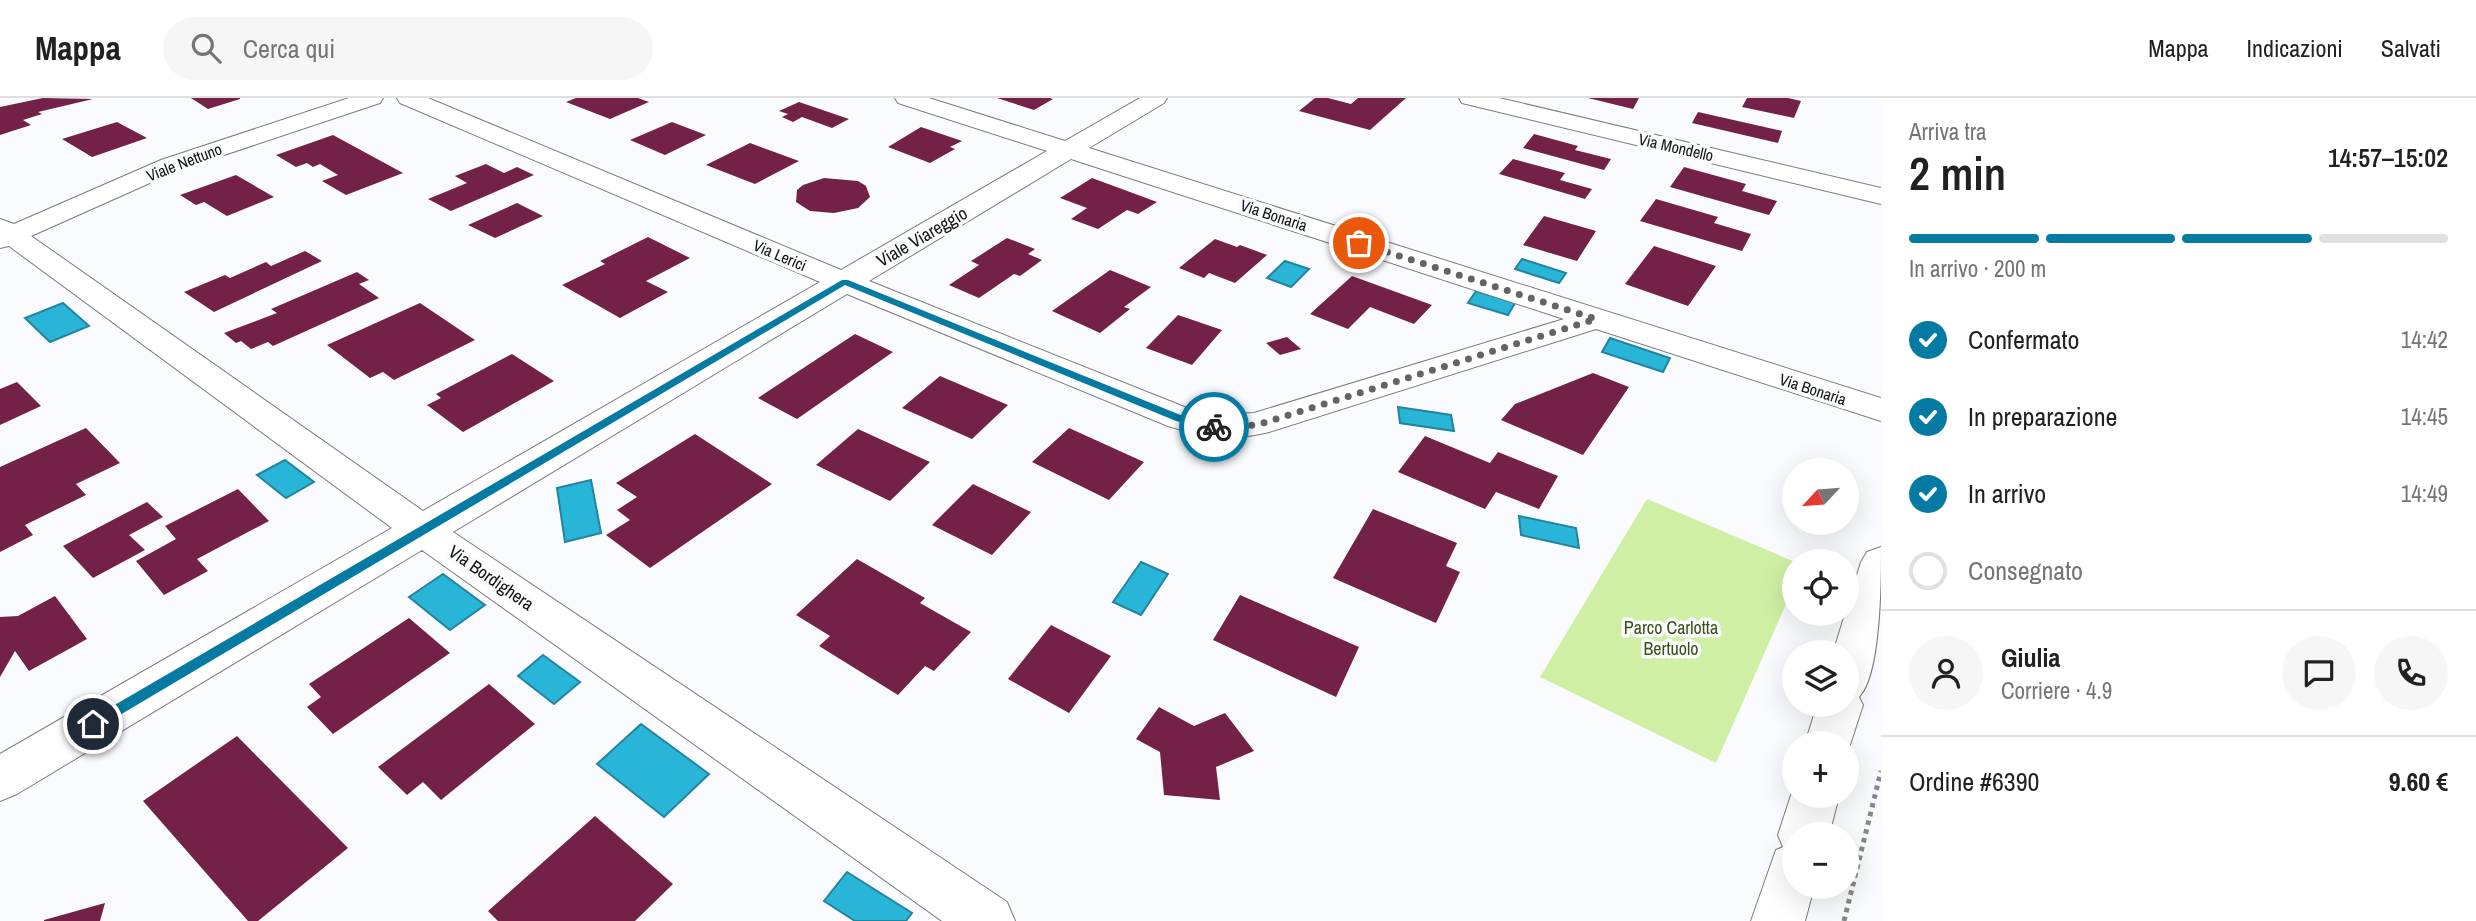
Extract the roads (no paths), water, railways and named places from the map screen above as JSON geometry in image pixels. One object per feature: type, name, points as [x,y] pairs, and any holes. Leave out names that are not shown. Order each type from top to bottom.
[{"type":"street","name":"Viale Nettuno","points":[[4,234],[170,165],[373,98]]},
{"type":"street","name":"Via Lerici","points":[[408,98],[845,282],[1180,418],[1223,428],[1257,425],[1596,319]]},
{"type":"street","name":"Via Bonaria","points":[[906,98],[1881,410]]},
{"type":"street","name":"Viale Viareggio","points":[[0,779],[1156,98]]},
{"type":"street","name":"Via Mondello","points":[[1470,98],[1881,196]]},
{"type":"street","name":"Via Bordighera","points":[[4,234],[422,530],[988,921]]},
{"type":"street","points":[[1858,640],[1881,562]]},
{"type":"street","points":[[1778,921],[1785,899]]},
{"type":"water","points":[[1522,259],[1566,273],[1559,283],[1515,269]]},
{"type":"water","points":[[1285,261],[1309,269],[1291,287],[1267,278]]},
{"type":"water","points":[[1476,291],[1515,303],[1508,315],[1468,303]]},
{"type":"water","points":[[63,303],[89,326],[50,342],[25,318]]},
{"type":"water","points":[[1610,338],[1670,358],[1663,372],[1602,352]]},
{"type":"water","points":[[1398,407],[1451,415],[1454,431],[1400,423]]},
{"type":"water","points":[[285,460],[314,482],[286,498],[257,475]]},
{"type":"water","points":[[591,480],[601,533],[565,542],[557,488]]},
{"type":"water","points":[[1519,516],[1576,528],[1579,548],[1521,535]]},
{"type":"water","points":[[1141,562],[1168,574],[1141,615],[1113,602]]},
{"type":"water","points":[[443,574],[485,605],[450,630],[409,597]]},
{"type":"water","points":[[543,655],[580,682],[554,704],[518,676]]},
{"type":"water","points":[[641,724],[709,774],[664,817],[597,764]]},
{"type":"water","points":[[847,872],[912,913],[906,921],[855,921],[824,901]]},
{"type":"park label","name":"Parco Carlotta Bertuolo","points":[[1671,638]]}]
